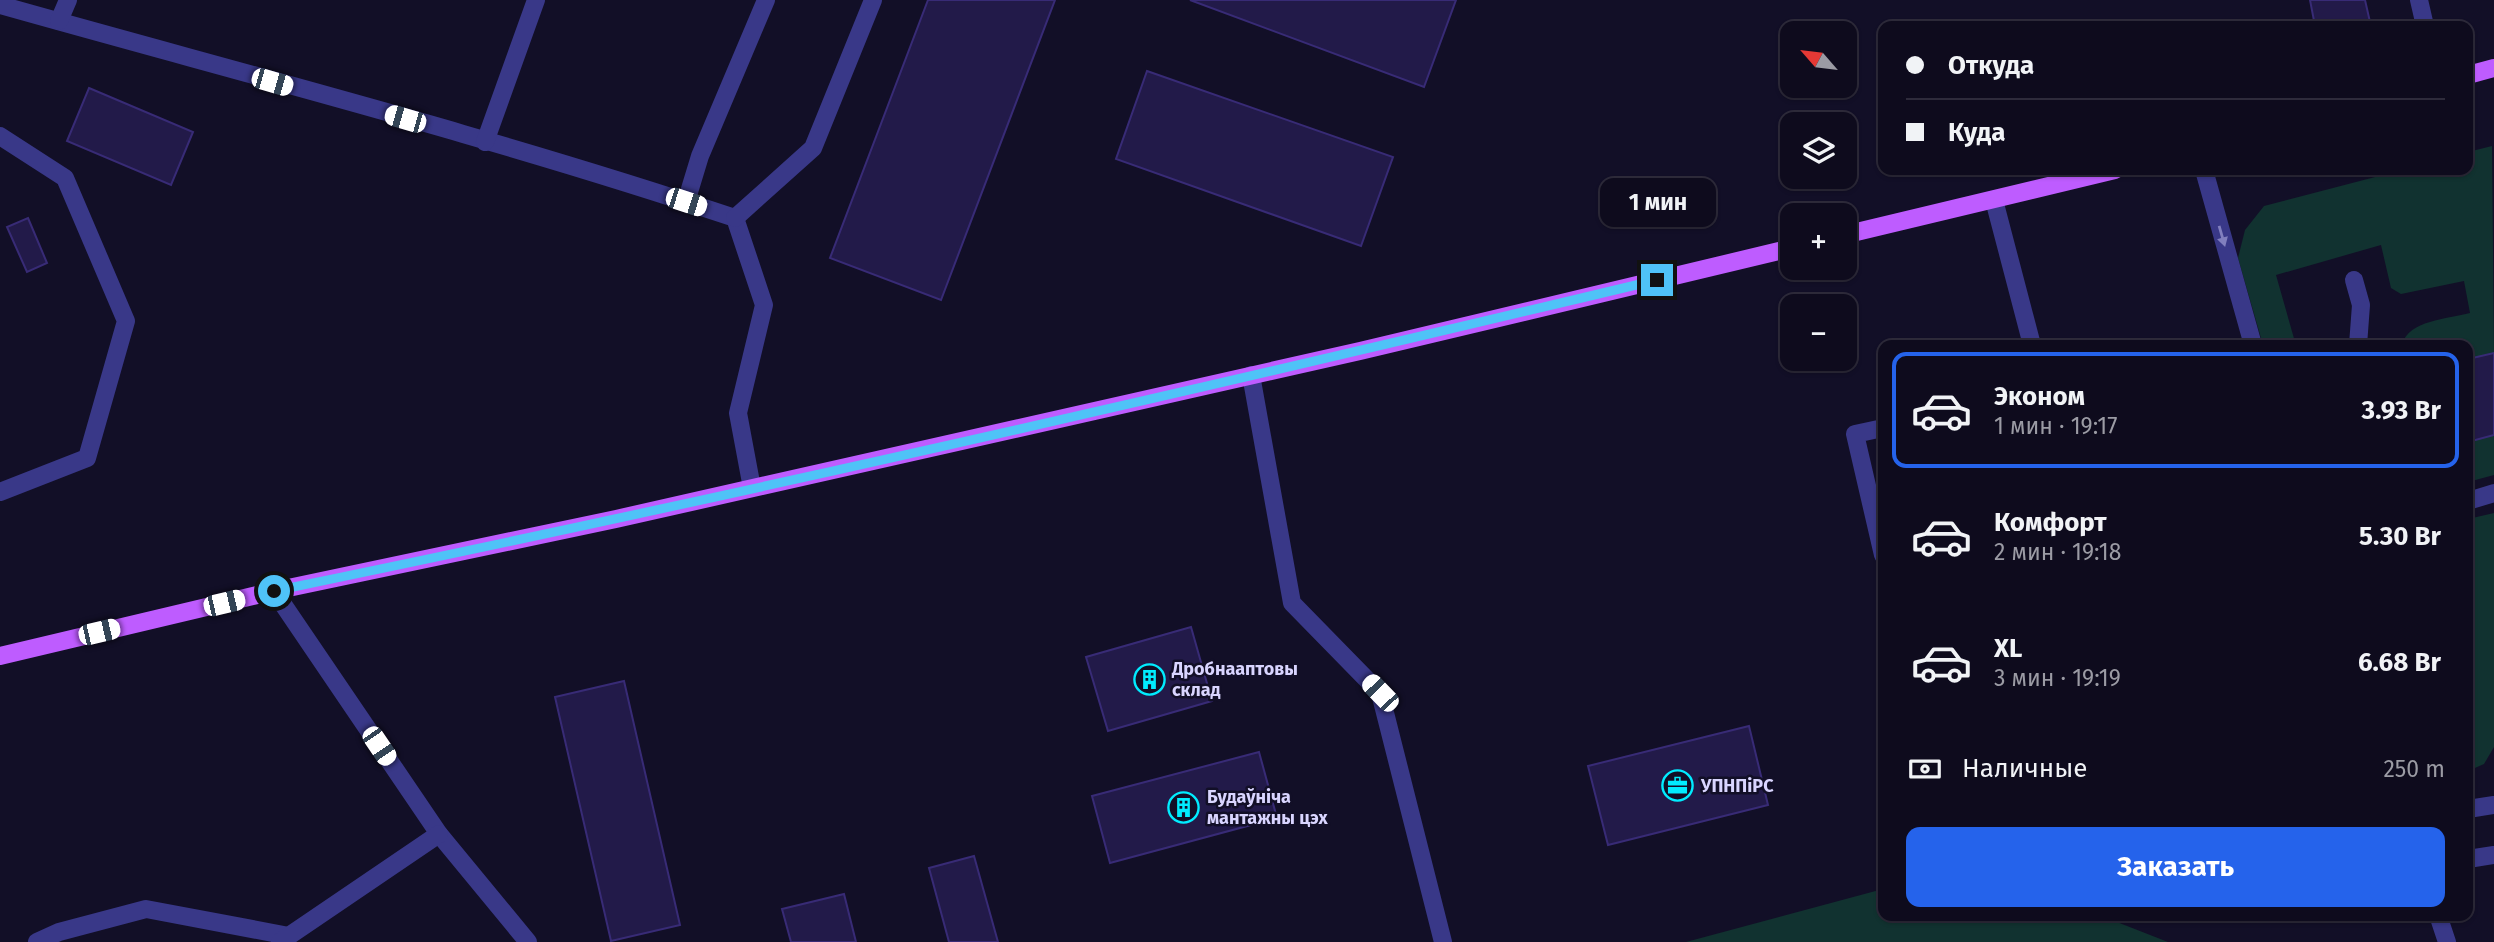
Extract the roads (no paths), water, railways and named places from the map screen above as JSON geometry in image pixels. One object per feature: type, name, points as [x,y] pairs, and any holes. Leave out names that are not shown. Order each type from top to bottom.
[{"type":"main road","points":[[2473,74],[2494,68]]},
{"type":"main road","points":[[1857,233],[2095,175]]},
{"type":"main road","points":[[0,656],[274,591],[752,488],[1251,375],[1780,251]]},
{"type":"lane","points":[[59,21],[68,0]]},
{"type":"lane","points":[[485,142],[536,0]]},
{"type":"lane","points":[[686,202],[701,156],[765,0]]},
{"type":"lane","points":[[735,218],[813,148],[873,0]]},
{"type":"lane","points":[[2419,0],[2425,21]]},
{"type":"lane","points":[[0,5],[485,142],[735,218]]},
{"type":"lane","points":[[0,136],[65,178],[126,321],[86,458],[0,492]]},
{"type":"lane","points":[[2205,175],[2252,340]]},
{"type":"lane","points":[[1994,200],[2031,340]]},
{"type":"lane","points":[[735,218],[764,305],[738,413],[752,488]]},
{"type":"lane","points":[[2354,280],[2361,305],[2358,340]]},
{"type":"lane","points":[[1251,375],[1292,603],[1380,693],[1443,942]]},
{"type":"lane","points":[[1878,429],[1855,434],[1878,533]]},
{"type":"lane","points":[[2473,499],[2494,493]]},
{"type":"lane","points":[[274,591],[439,834],[528,942]]},
{"type":"lane","points":[[2473,808],[2494,805]]},
{"type":"lane","points":[[37,942],[59,932],[146,909],[284,939],[439,834]]},
{"type":"lane","points":[[2473,858],[2494,855]]},
{"type":"lane","points":[[2440,921],[2447,942]]},
{"type":"place","name":"Дробнааптовы склад","points":[[1149,679]]},
{"type":"place","name":"УПНПіРС","points":[[1678,786]]},
{"type":"place","name":"Будаўніча мантажны цэх","points":[[1184,807]]}]
